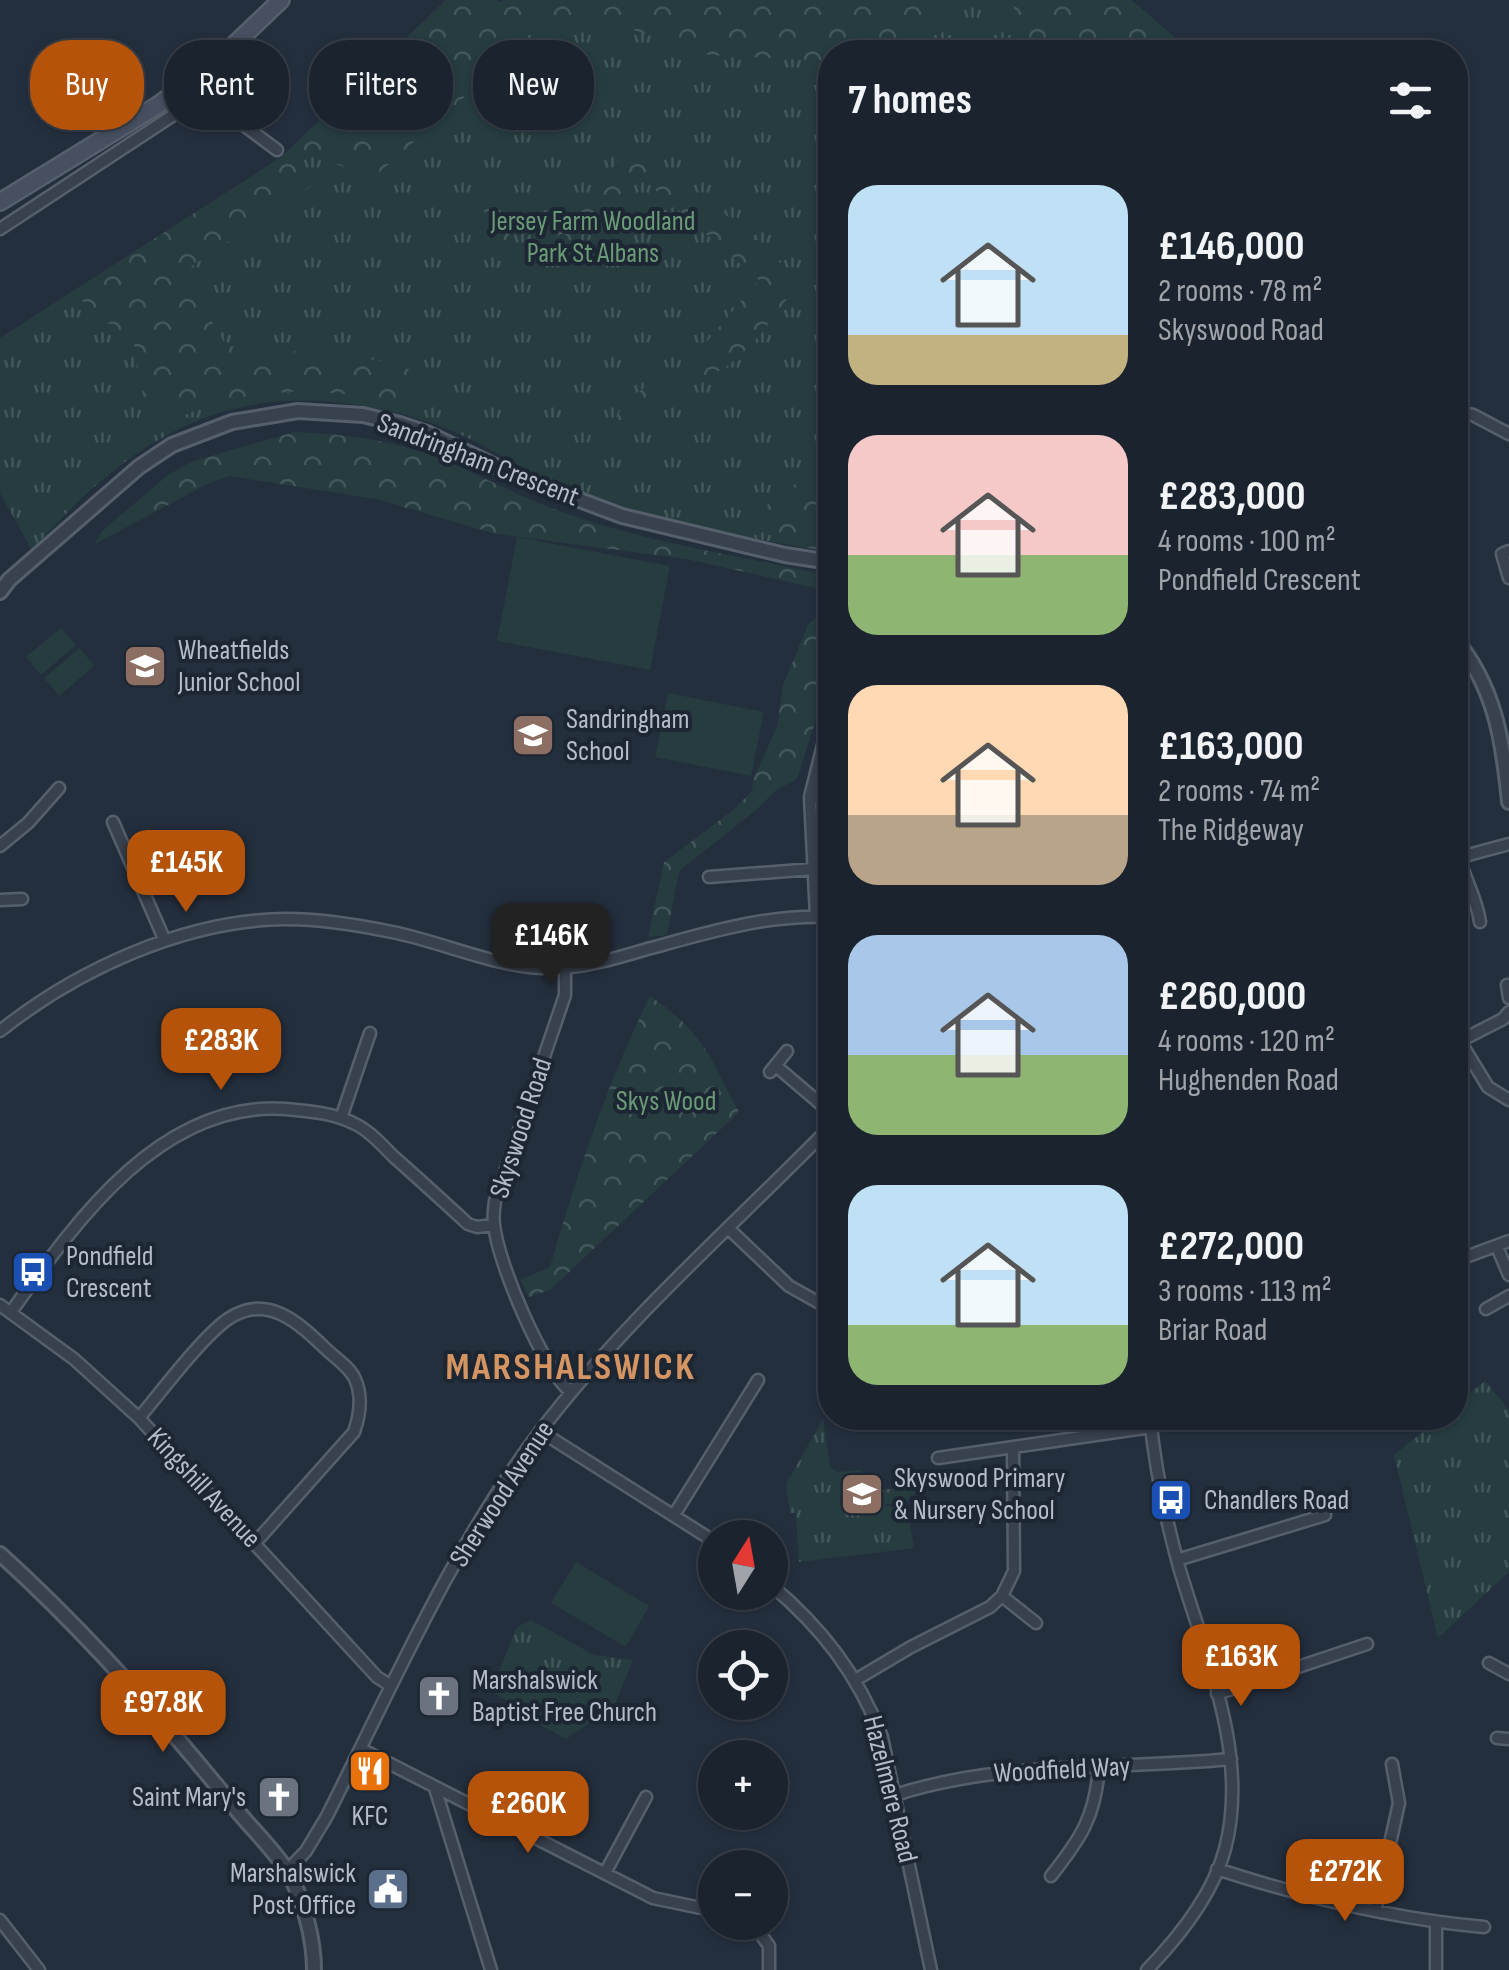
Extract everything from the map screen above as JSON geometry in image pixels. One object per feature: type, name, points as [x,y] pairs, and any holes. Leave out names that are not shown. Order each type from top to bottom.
[{"type":"main road","points":[[237,40],[281,0]]},
{"type":"main road","points":[[0,202],[164,101]]},
{"type":"street","points":[[0,228],[164,121]]},
{"type":"street","points":[[250,130],[277,150]]},
{"type":"street","name":"Sandringham Crescent","points":[[0,592],[120,483],[172,445],[232,422],[298,411],[350,414],[400,424],[516,476],[622,516],[818,560]]},
{"type":"street","points":[[1468,415],[1506,432],[1509,418]]},
{"type":"street","points":[[1509,551],[1502,554],[1509,578]]},
{"type":"street","points":[[1468,655],[1496,709],[1506,749],[1509,802]]},
{"type":"street","points":[[1468,665],[1473,662]]},
{"type":"street","points":[[0,1032],[56,992],[165,941],[224,926],[285,919],[390,931],[511,964],[565,968],[618,958],[755,921],[816,916],[810,797],[818,777]]},
{"type":"street","points":[[0,846],[28,824],[58,788]]},
{"type":"street","points":[[810,797],[818,797]]},
{"type":"street","points":[[114,822],[165,941]]},
{"type":"street","points":[[1468,855],[1509,844]]},
{"type":"street","points":[[708,877],[813,870]]},
{"type":"street","points":[[1468,891],[1478,905],[1480,922]]},
{"type":"street","points":[[0,900],[22,899]]},
{"type":"street","name":"Skyswood Road","points":[[565,968],[565,996],[495,1201],[494,1225],[521,1306],[548,1366],[571,1392]]},
{"type":"street","points":[[1468,1033],[1503,1019],[1509,1012]]},
{"type":"street","points":[[341,1118],[370,1033]]},
{"type":"street","points":[[786,1051],[773,1069],[818,1103]]},
{"type":"street","points":[[1468,1054],[1488,1087],[1509,1100]]},
{"type":"street","points":[[11,1312],[97,1203],[168,1140],[229,1112],[262,1107],[306,1110],[341,1118],[367,1132],[468,1224],[494,1225]]},
{"type":"street","name":"Sherwood Avenue","points":[[288,1870],[313,1840],[475,1527],[540,1431],[571,1392],[818,1138]]},
{"type":"street","points":[[728,1228],[789,1286],[818,1302]]},
{"type":"street","points":[[1468,1257],[1509,1241]]},
{"type":"street","points":[[1496,1247],[1509,1275]]},
{"type":"street","points":[[1486,1309],[1509,1296]]},
{"type":"street","name":"Kingshill Avenue","points":[[0,1305],[74,1359],[139,1418],[376,1677],[392,1686]]},
{"type":"street","points":[[139,1418],[220,1326],[249,1310],[269,1309],[297,1322],[354,1376],[360,1394],[354,1432],[256,1543]]},
{"type":"street","points":[[674,1515],[758,1380]]},
{"type":"street","points":[[938,1458],[1108,1430]]},
{"type":"street","points":[[1147,1970],[1196,1909],[1217,1869],[1225,1848],[1232,1802],[1231,1760],[1217,1694],[1178,1560],[1152,1430]]},
{"type":"street","points":[[540,1431],[698,1531]]},
{"type":"street","points":[[856,1679],[911,1646],[990,1607],[1002,1596],[1014,1571],[1013,1448]]},
{"type":"street","points":[[1178,1560],[1325,1515]]},
{"type":"street","points":[[0,1554],[39,1589],[163,1722],[288,1870],[305,1916],[314,1970]]},
{"type":"street","points":[[1002,1596],[1036,1623]]},
{"type":"street","name":"Hazelmere Road","points":[[788,1600],[816,1625],[856,1679],[882,1737],[931,1970]]},
{"type":"street","points":[[1217,1694],[1367,1644]]},
{"type":"street","points":[[1489,1664],[1506,1673],[1499,1686]]},
{"type":"street","points":[[360,1749],[653,1898],[698,1908]]},
{"type":"street","name":"Woodfield Way","points":[[896,1795],[942,1780],[986,1773],[1231,1760]]},
{"type":"street","points":[[1375,1910],[1399,1803],[1392,1764]]},
{"type":"street","points":[[1051,1876],[1076,1845],[1096,1801],[1098,1768]]},
{"type":"street","points":[[434,1788],[491,1970]]},
{"type":"street","points":[[604,1873],[646,1797]]},
{"type":"street","points":[[1217,1869],[1375,1910],[1484,1927]]},
{"type":"street","points":[[0,1920],[39,1970]]},
{"type":"street","points":[[1436,1922],[1436,1970]]},
{"type":"street","points":[[766,1940],[768,1970]]},
{"type":"green space","name":"Jersey Farm Woodland Park St Albans","points":[[446,0],[500,3],[1131,0],[1178,40],[818,40],[818,550],[624,508],[542,477],[435,424],[372,408],[315,401],[262,403],[212,415],[165,436],[120,466],[32,550],[0,493],[0,338],[280,158],[309,130],[453,130],[453,40],[404,40]]},
{"type":"green space","points":[[446,0],[954,0],[951,8],[910,40],[818,40],[818,60],[709,55],[621,26],[577,18],[521,21],[529,32],[523,40],[473,40],[473,90],[453,107],[453,40],[404,40]]},
{"type":"green space","points":[[1012,0],[1131,0],[1178,40],[1022,40]]},
{"type":"green space","points":[[310,130],[427,130],[373,178],[292,147]]},
{"type":"green space","points":[[634,143],[775,254],[799,283],[746,350],[713,374],[694,380],[674,380],[759,280],[638,175],[552,266],[558,233]]},
{"type":"green space","points":[[280,158],[325,177],[183,272],[224,342],[250,355],[300,351],[391,362],[418,373],[419,405],[396,405],[335,393],[289,392],[219,402],[178,418],[143,396],[134,345],[72,292]]},
{"type":"green space","points":[[493,207],[511,228],[518,251],[510,268],[487,250],[479,236],[481,219],[486,209]]},
{"type":"green space","points":[[648,384],[673,399],[645,421],[611,432],[621,408]]},
{"type":"green space","points":[[294,432],[393,444],[451,463],[545,505],[608,527],[818,574],[818,588],[686,559],[496,534],[376,499],[229,476],[95,544],[102,531],[168,475],[191,462]]},
{"type":"green space","points":[[818,483],[818,550],[787,544],[767,516],[768,493],[786,485]]},
{"type":"green space","points":[[517,537],[670,566],[650,670],[497,641]]},
{"type":"green space","points":[[818,617],[818,713],[797,779],[776,790],[679,871],[667,935],[648,937],[664,862],[732,811],[752,791],[753,780],[777,727],[783,685],[809,623]]},
{"type":"green space","points":[[61,628],[76,645],[41,675],[26,657]]},
{"type":"green space","points":[[80,648],[94,666],[59,696],[44,678]]},
{"type":"green space","points":[[668,693],[764,712],[751,776],[655,757]]},
{"type":"green space","name":"Skys Wood","points":[[650,996],[694,1035],[739,1112],[550,1290],[529,1297],[520,1280],[550,1267],[594,1129]]},
{"type":"green space","points":[[1485,1381],[1509,1410],[1509,1572],[1438,1638],[1394,1455],[1425,1430],[1468,1430],[1468,1395]]},
{"type":"green space","points":[[818,1428],[825,1430],[830,1467],[837,1472],[861,1470],[864,1491],[914,1487],[915,1495],[905,1505],[879,1503],[907,1507],[914,1548],[799,1562],[796,1513],[790,1513],[786,1484]]},
{"type":"green space","points":[[576,1562],[649,1606],[626,1647],[551,1603]]},
{"type":"green space","points":[[531,1620],[594,1655],[633,1660],[612,1711],[566,1739],[510,1708],[511,1703],[491,1691],[517,1627]]},
{"type":"place","name":"Wheatfields Junior School","points":[[145,666]]},
{"type":"place","name":"Sandringham School","points":[[533,735]]},
{"type":"place","name":"Pondfield Crescent","points":[[33,1272]]},
{"type":"place","name":"Skyswood Primary & Nursery School","points":[[862,1494]]},
{"type":"place","name":"Chandlers Road","points":[[1171,1500]]},
{"type":"place","name":"Marshalswick Baptist Free Church","points":[[439,1696]]},
{"type":"place","name":"KFC","points":[[370,1771]]},
{"type":"place","name":"Saint Mary's","points":[[279,1797]]},
{"type":"place","name":"Marshalswick Post Office","points":[[388,1889]]},
{"type":"district","name":"MARSHALSWICK","points":[[571,1367]]}]
